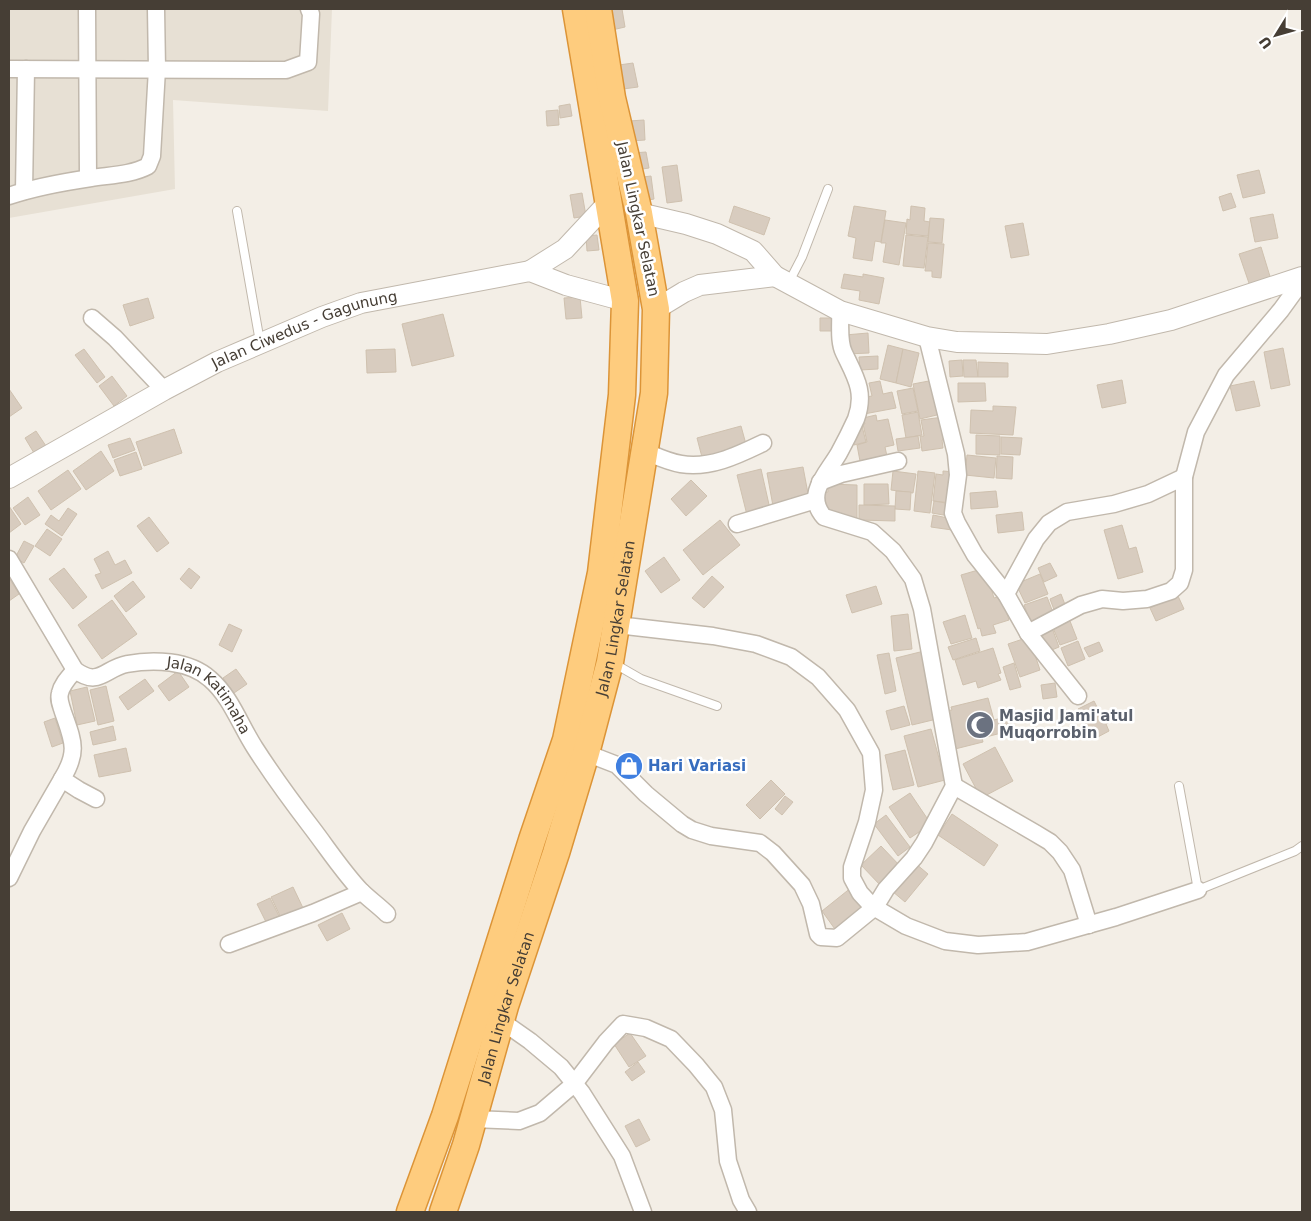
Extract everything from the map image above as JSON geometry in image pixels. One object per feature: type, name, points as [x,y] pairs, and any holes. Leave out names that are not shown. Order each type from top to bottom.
[{"type":"highway","name":"Jalan Lingkar Selatan","points":[[410,1212],[445,1116],[532,840],[566,740],[601,572],[621,405],[624,301],[576,9]]},
{"type":"highway","name":"Jalan Lingkar Selatan","points":[[443,1212],[473,1119],[500,1020],[556,853],[586,753],[610,662],[654,393],[656,309],[638,213],[612,98],[598,9]]},
{"type":"highway","points":[[584,653],[610,662]]},
{"type":"street","points":[[87,9],[88,178]]},
{"type":"street","points":[[26,69],[16,193],[88,178],[138,171],[148,166],[152,156],[157,70],[156,9]]},
{"type":"street","points":[[9,69],[286,70],[308,62],[311,14],[309,9]]},
{"type":"street","points":[[530,271],[565,249],[607,204]]},
{"type":"street","points":[[638,213],[686,224],[726,238],[753,251],[782,280],[840,312],[927,337],[957,342],[1047,344],[1076,340],[1171,320],[1302,279]]},
{"type":"street","points":[[530,271],[566,285],[624,301]]},
{"type":"street","name":"Jalan Ciwedus - Gagunung","points":[[9,478],[217,362],[322,317],[361,303],[530,271]]},
{"type":"street","points":[[1028,633],[1081,605],[1102,599],[1146,599],[1171,591],[1180,583],[1184,570],[1184,477],[1196,432],[1226,375],[1281,310],[1302,279]]},
{"type":"street","points":[[656,309],[684,292],[700,286],[782,280]]},
{"type":"street","points":[[586,753],[617,765],[646,794],[692,830],[711,836],[760,843],[766,847],[802,885],[811,904],[818,934],[821,937],[837,938],[874,908],[886,889],[914,858],[924,843],[954,786],[922,608],[913,578],[893,551],[872,532],[824,518],[816,500],[820,482],[838,454],[858,412],[859,386],[844,353],[841,338],[840,312]]},
{"type":"street","points":[[92,318],[164,390]]},
{"type":"street","points":[[927,337],[956,454],[958,475],[953,513],[968,545],[1006,594],[1028,633],[1078,696]]},
{"type":"street","points":[[644,451],[682,464],[702,464],[730,458],[763,443]]},
{"type":"street","points":[[820,482],[841,474],[898,461]]},
{"type":"street","points":[[1006,594],[1036,539],[1049,523],[1067,512],[1114,504],[1148,494],[1184,477]]},
{"type":"street","points":[[737,524],[816,500]]},
{"type":"street","points":[[9,559],[75,670],[64,682],[59,701],[72,737],[74,751],[70,765],[32,831],[9,878]]},
{"type":"street","points":[[617,625],[713,636],[756,644],[791,657],[818,677],[847,710],[871,753],[874,790],[867,822],[852,867],[852,878],[860,894],[874,908],[906,926],[945,942],[978,945],[1027,942],[1089,925],[1198,890]]},
{"type":"street","name":"Jalan Katimaha","points":[[75,670],[84,677],[96,677],[125,664],[169,662],[190,667],[209,678],[222,691],[242,727],[286,795],[362,892],[387,914]]},
{"type":"street","points":[[62,779],[96,799]]},
{"type":"street","points":[[954,786],[1050,842],[1060,852],[1072,870],[1089,925]]},
{"type":"street","points":[[228,944],[313,913],[362,892]]},
{"type":"street","points":[[500,1020],[530,1041],[561,1068],[574,1084],[622,1156],[643,1212]]},
{"type":"street","points":[[473,1119],[519,1121],[540,1114],[574,1084],[606,1042],[624,1024],[646,1028],[671,1039],[714,1087],[724,1110],[728,1161],[741,1200],[748,1212]]},
{"type":"lane","points":[[782,280],[802,257],[828,189]]},
{"type":"lane","points":[[238,211],[260,344]]},
{"type":"lane","points":[[610,662],[640,679],[717,706]]},
{"type":"lane","points":[[1180,786],[1198,890],[1302,846]]},
{"type":"shaded area","points":[[9,9],[332,9],[328,111],[173,100],[175,189],[9,218]]},
{"type":"building","points":[[608,9],[622,9],[625,27],[612,30]]},
{"type":"building","points":[[633,63],[638,87],[623,89],[619,65]]},
{"type":"building","points":[[570,104],[572,116],[560,118],[559,106]]},
{"type":"building","points":[[558,110],[559,125],[547,126],[546,111]]},
{"type":"building","points":[[644,120],[645,140],[631,141],[629,121]]},
{"type":"building","points":[[646,152],[649,168],[636,170],[633,153]]},
{"type":"building","points":[[677,165],[682,201],[667,203],[662,167]]},
{"type":"building","points":[[1259,170],[1265,193],[1243,198],[1237,175]]},
{"type":"building","points":[[651,176],[654,199],[639,202],[635,178]]},
{"type":"building","points":[[582,193],[586,216],[574,218],[570,195]]},
{"type":"building","points":[[1231,193],[1236,207],[1223,211],[1219,197]]},
{"type":"building","points":[[734,206],[770,218],[764,235],[729,222]]},
{"type":"building","points":[[854,206],[886,211],[881,242],[875,241],[872,261],[853,258],[856,238],[848,236]]},
{"type":"building","points":[[911,206],[925,208],[924,221],[930,222],[928,236],[906,234],[907,219],[910,220]]},
{"type":"building","points":[[1273,214],[1278,238],[1255,242],[1250,218]]},
{"type":"building","points":[[930,218],[944,219],[942,243],[928,242]]},
{"type":"building","points":[[885,220],[906,223],[899,265],[883,262],[886,243],[881,243]]},
{"type":"building","points":[[1023,223],[1029,255],[1011,258],[1005,226]]},
{"type":"building","points":[[597,235],[599,250],[587,251],[586,236]]},
{"type":"building","points":[[906,235],[928,237],[924,268],[903,266]]},
{"type":"building","points":[[928,243],[944,244],[941,278],[932,277],[932,271],[925,271]]},
{"type":"building","points":[[1261,247],[1272,283],[1251,289],[1239,254]]},
{"type":"building","points":[[844,274],[863,277],[863,274],[884,278],[879,304],[859,300],[860,291],[841,288]]},
{"type":"building","points":[[580,297],[582,318],[566,319],[564,298]]},
{"type":"building","points":[[148,298],[154,318],[130,326],[123,305]]},
{"type":"building","points":[[443,314],[454,356],[412,366],[402,324]]},
{"type":"building","points":[[820,318],[837,318],[836,331],[820,331]]},
{"type":"building","points":[[868,333],[869,353],[846,354],[845,335]]},
{"type":"building","points":[[888,345],[903,349],[896,383],[880,379]]},
{"type":"building","points":[[1283,348],[1290,385],[1271,389],[1264,352]]},
{"type":"building","points":[[84,349],[105,377],[97,383],[75,355]]},
{"type":"building","points":[[395,349],[396,372],[367,373],[366,350]]},
{"type":"building","points":[[903,349],[919,353],[911,387],[896,383]]},
{"type":"building","points":[[878,356],[878,369],[860,370],[859,357]]},
{"type":"building","points":[[962,360],[963,376],[950,377],[949,361]]},
{"type":"building","points":[[963,360],[976,360],[978,377],[964,377]]},
{"type":"building","points":[[978,362],[1008,363],[1008,377],[978,377]]},
{"type":"building","points":[[112,376],[127,396],[114,406],[99,386]]},
{"type":"building","points":[[934,380],[941,414],[920,419],[913,384]]},
{"type":"building","points":[[1122,380],[1126,403],[1102,408],[1097,385]]},
{"type":"building","points":[[880,381],[883,394],[892,392],[896,408],[864,414],[861,398],[872,396],[869,383]]},
{"type":"building","points":[[1254,381],[1260,406],[1236,411],[1230,386]]},
{"type":"building","points":[[958,383],[985,383],[986,401],[958,402]]},
{"type":"building","points":[[913,388],[918,411],[902,414],[897,391]]},
{"type":"building","points":[[9,389],[22,408],[9,417]]},
{"type":"building","points":[[993,406],[1016,407],[1013,435],[970,433],[971,410],[993,411]]},
{"type":"building","points":[[918,412],[922,435],[906,438],[902,415]]},
{"type":"building","points":[[876,415],[877,421],[888,419],[894,445],[885,447],[888,461],[870,465],[869,459],[860,461],[857,445],[867,442],[863,418]]},
{"type":"building","points":[[943,417],[946,440],[942,440],[943,448],[922,451],[920,436],[924,436],[921,420]]},
{"type":"building","points":[[741,426],[747,448],[703,461],[697,438]]},
{"type":"building","points":[[862,426],[866,442],[854,445],[850,429]]},
{"type":"building","points":[[174,429],[182,453],[144,466],[136,442]]},
{"type":"building","points":[[36,431],[46,446],[34,453],[25,438]]},
{"type":"building","points":[[976,435],[1000,436],[1000,455],[976,454]]},
{"type":"building","points":[[918,436],[920,448],[898,451],[896,439]]},
{"type":"building","points":[[1001,437],[1022,438],[1020,455],[1001,454]]},
{"type":"building","points":[[130,438],[135,450],[113,458],[108,445]]},
{"type":"building","points":[[101,451],[114,471],[86,490],[73,471]]},
{"type":"building","points":[[136,452],[142,469],[120,476],[114,460]]},
{"type":"building","points":[[967,455],[996,458],[994,478],[965,475]]},
{"type":"building","points":[[997,456],[1013,457],[1012,479],[996,478]]},
{"type":"building","points":[[803,467],[809,499],[773,506],[767,473]]},
{"type":"building","points":[[761,469],[770,509],[747,515],[737,475]]},
{"type":"building","points":[[68,470],[81,489],[51,510],[38,491]]},
{"type":"building","points":[[893,471],[916,474],[913,493],[891,490]]},
{"type":"building","points":[[918,471],[935,473],[930,513],[914,511]]},
{"type":"building","points":[[943,471],[955,472],[951,503],[933,501],[936,474],[943,475]]},
{"type":"building","points":[[691,480],[707,496],[686,516],[671,499]]},
{"type":"building","points":[[828,484],[857,485],[857,518],[827,517],[823,492],[828,492]]},
{"type":"building","points":[[864,484],[888,484],[889,504],[864,505]]},
{"type":"building","points":[[896,491],[911,492],[910,510],[895,509]]},
{"type":"building","points":[[996,491],[998,507],[971,509],[970,493]]},
{"type":"building","points":[[28,497],[40,515],[25,525],[13,508]]},
{"type":"building","points":[[934,501],[951,504],[949,516],[932,513]]},
{"type":"building","points":[[859,505],[895,506],[895,521],[859,520]]},
{"type":"building","points":[[9,506],[21,524],[9,533]]},
{"type":"building","points":[[68,508],[77,514],[62,536],[45,524],[51,515],[59,521]]},
{"type":"building","points":[[1022,512],[1024,530],[998,533],[996,515]]},
{"type":"building","points":[[933,515],[953,519],[952,530],[931,527]]},
{"type":"building","points":[[149,517],[169,543],[157,552],[137,526]]},
{"type":"building","points":[[720,520],[740,545],[703,575],[683,550]]},
{"type":"building","points":[[1122,525],[1129,549],[1136,547],[1143,572],[1118,579],[1104,530]]},
{"type":"building","points":[[47,529],[62,539],[50,556],[35,546]]},
{"type":"building","points":[[24,541],[34,546],[24,563],[15,558]]},
{"type":"building","points":[[108,551],[115,565],[125,560],[132,573],[102,589],[95,575],[101,573],[94,559]]},
{"type":"building","points":[[664,557],[680,580],[661,593],[645,571]]},
{"type":"building","points":[[1050,563],[1057,576],[1044,582],[1038,568]]},
{"type":"building","points":[[64,568],[87,597],[73,609],[49,579]]},
{"type":"building","points":[[189,568],[200,577],[191,589],[180,579]]},
{"type":"building","points":[[985,568],[994,598],[1001,596],[1009,620],[993,625],[996,633],[982,636],[980,628],[978,629],[961,575]]},
{"type":"building","points":[[1040,574],[1048,594],[1025,603],[1016,584]]},
{"type":"building","points":[[712,576],[724,587],[704,608],[692,598]]},
{"type":"building","points":[[9,578],[19,594],[9,601]]},
{"type":"building","points":[[133,581],[145,597],[126,612],[114,596]]},
{"type":"building","points":[[876,586],[882,604],[852,613],[846,595]]},
{"type":"building","points":[[1061,594],[1067,610],[1056,615],[1050,599]]},
{"type":"building","points":[[1178,596],[1184,609],[1156,621],[1150,608]]},
{"type":"building","points":[[1047,597],[1054,615],[1031,624],[1024,605]]},
{"type":"building","points":[[112,600],[137,634],[102,659],[78,625]]},
{"type":"building","points":[[908,614],[912,649],[894,651],[891,616]]},
{"type":"building","points":[[965,615],[972,638],[951,644],[943,622]]},
{"type":"building","points":[[1068,616],[1077,639],[1060,645],[1051,623]]},
{"type":"building","points":[[229,624],[242,630],[232,652],[219,645]]},
{"type":"building","points":[[1051,625],[1059,647],[1047,652],[1038,630]]},
{"type":"building","points":[[1029,637],[1040,670],[1020,677],[1008,644]]},
{"type":"building","points":[[976,638],[980,651],[953,660],[948,647]]},
{"type":"building","points":[[1078,641],[1085,659],[1068,666],[1061,648]]},
{"type":"building","points":[[1099,642],[1103,651],[1089,657],[1084,648]]},
{"type":"building","points":[[993,648],[1001,673],[998,674],[1001,680],[978,688],[976,681],[963,685],[955,660]]},
{"type":"building","points":[[924,651],[941,718],[912,725],[896,658]]},
{"type":"building","points":[[889,653],[896,691],[885,694],[877,655]]},
{"type":"building","points":[[1014,663],[1021,687],[1010,690],[1003,667]]},
{"type":"building","points":[[236,669],[247,684],[234,693],[223,678]]},
{"type":"building","points":[[178,671],[189,687],[169,701],[158,686]]},
{"type":"building","points":[[145,679],[154,691],[128,710],[119,697]]},
{"type":"building","points":[[1055,683],[1057,697],[1043,699],[1041,685]]},
{"type":"building","points":[[106,686],[114,721],[98,725],[90,690]]},
{"type":"building","points":[[87,687],[95,721],[77,725],[70,691]]},
{"type":"building","name":"Masjid Jami'atul Muqorrobin","points":[[988,698],[994,720],[1009,716],[1013,730],[982,738],[983,742],[955,749],[945,711],[952,710],[951,707]]},
{"type":"building","points":[[1094,701],[1100,713],[1104,711],[1110,722],[1106,724],[1109,731],[1094,739],[1078,709]]},
{"type":"building","points":[[904,706],[910,725],[891,730],[886,711]]},
{"type":"building","points":[[55,718],[63,743],[52,747],[44,722]]},
{"type":"building","points":[[113,726],[116,740],[93,745],[90,732]]},
{"type":"building","points":[[931,729],[945,780],[918,787],[904,736]]},
{"type":"building","points":[[995,747],[1013,781],[981,798],[963,764]]},
{"type":"building","points":[[126,748],[131,771],[99,777],[94,755]]},
{"type":"building","points":[[905,750],[914,785],[893,790],[885,755]]},
{"type":"building","name":"Hari Variasi","points":[[628,759],[636,766],[630,773],[622,765]]},
{"type":"building","points":[[771,780],[785,794],[760,819],[746,805]]},
{"type":"building","points":[[910,793],[931,824],[910,838],[889,807]]},
{"type":"building","points":[[785,796],[793,802],[782,815],[775,809]]},
{"type":"building","points":[[952,814],[998,845],[984,866],[938,835]]},
{"type":"building","points":[[886,815],[910,847],[898,856],[874,824]]},
{"type":"building","points":[[881,846],[901,867],[881,886],[861,865]]},
{"type":"building","points":[[915,863],[928,874],[905,902],[892,891]]},
{"type":"building","points":[[293,887],[303,908],[281,918],[271,897]]},
{"type":"building","points":[[852,887],[869,908],[837,932],[822,911]]},
{"type":"building","points":[[270,898],[279,916],[266,922],[257,904]]},
{"type":"building","points":[[342,913],[350,929],[327,941],[318,925]]},
{"type":"building","points":[[630,1033],[646,1056],[629,1067],[614,1044]]},
{"type":"building","points":[[638,1062],[645,1072],[632,1081],[625,1072]]},
{"type":"building","points":[[639,1119],[650,1140],[636,1147],[625,1126]]},
{"type":"place","name":"Masjid Jami'atul Muqorrobin","points":[[980,725]]},
{"type":"place","name":"Hari Variasi","points":[[629,766]]}]
